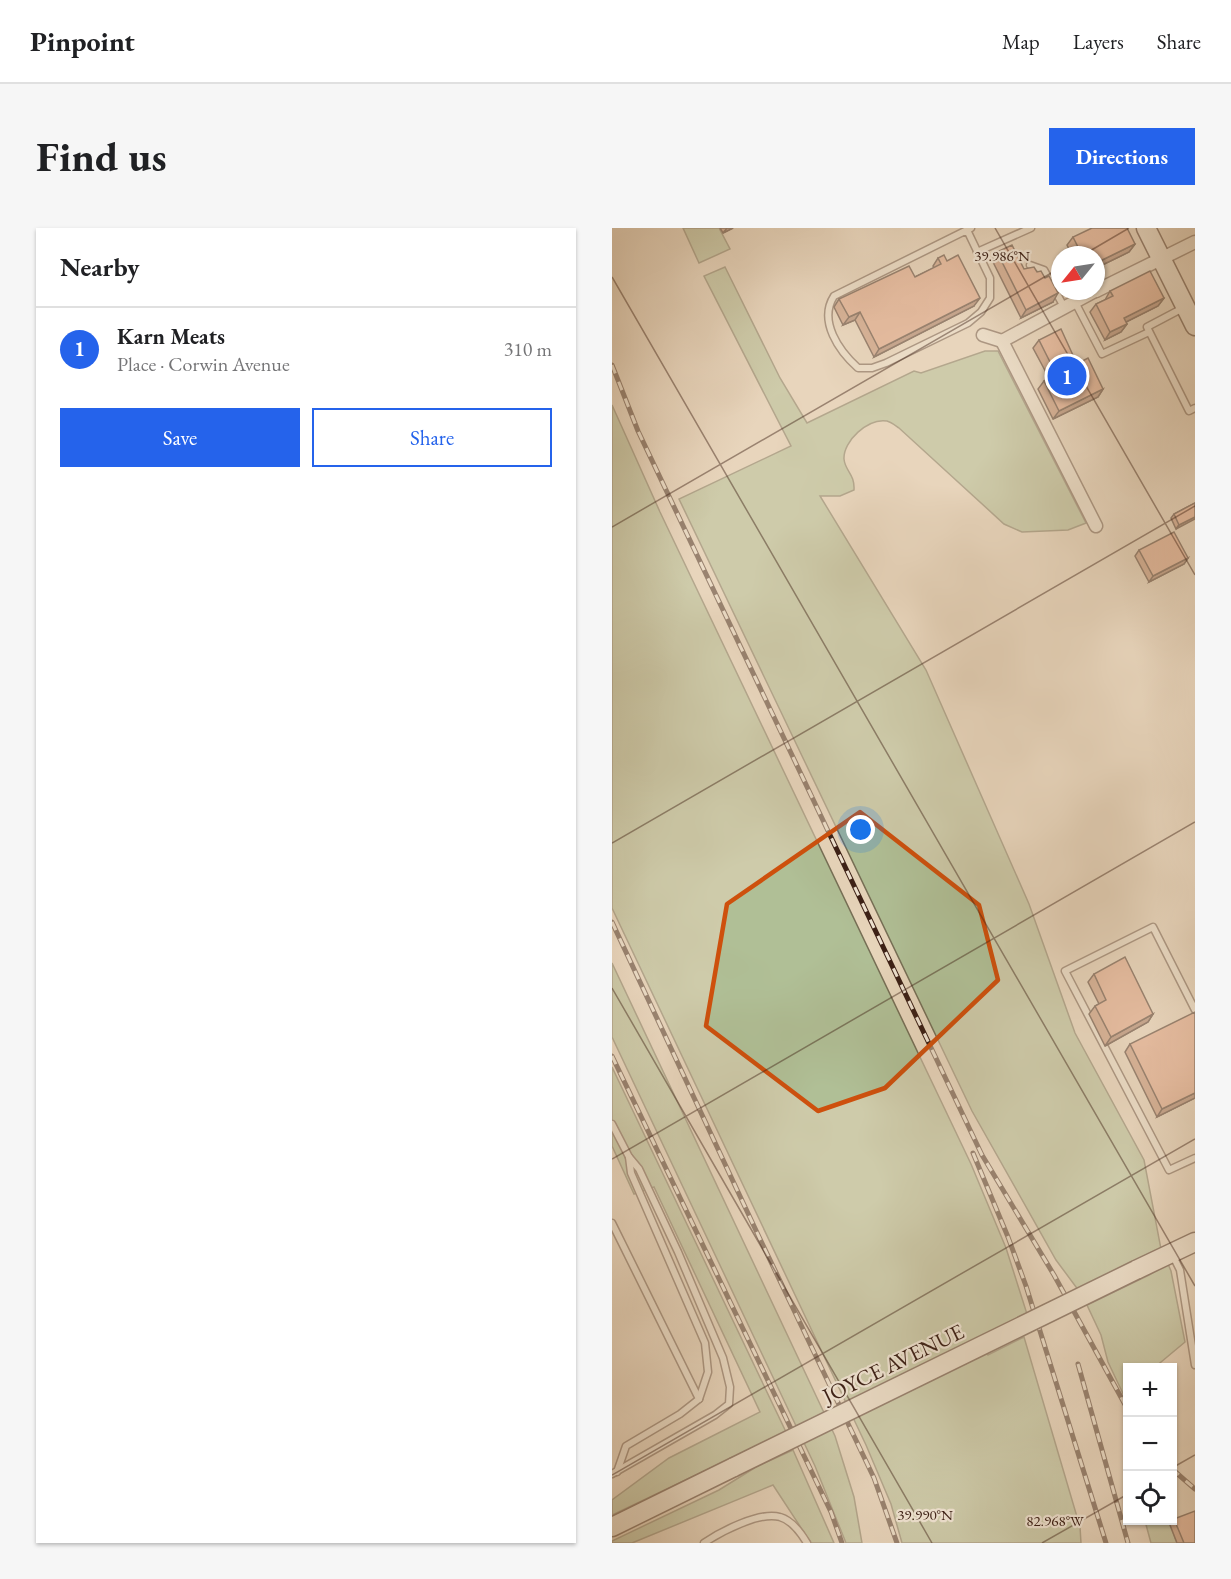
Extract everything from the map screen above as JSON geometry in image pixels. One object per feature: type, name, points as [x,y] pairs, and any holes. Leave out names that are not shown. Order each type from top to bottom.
[{"type":"street","points":[[1146,228],[1195,326]]},
{"type":"street","points":[[1105,286],[1195,242]]},
{"type":"street","points":[[1002,341],[1077,300]]},
{"type":"street","points":[[983,335],[1002,341],[1096,526]]},
{"type":"street","name":"JOYCE AVENUE","points":[[612,1527],[1195,1242]]},
{"type":"lane","points":[[977,252],[1031,228]]},
{"type":"lane","points":[[969,229],[990,278],[990,298],[981,312],[968,323],[872,368],[858,368],[847,359],[838,346],[828,321],[827,307],[834,296],[969,229]]},
{"type":"lane","points":[[1030,265],[1044,270],[1102,354],[1149,332]]},
{"type":"lane","points":[[1185,307],[1147,327],[1189,411],[1195,408]]},
{"type":"lane","points":[[1195,1010],[1153,927],[1065,971],[1169,1170],[1195,1158]]},
{"type":"lane","points":[[612,1124],[629,1156],[639,1169],[678,1252],[723,1358],[730,1387],[729,1404],[715,1415],[614,1473]]},
{"type":"lane","points":[[614,1473],[626,1446],[680,1414],[699,1399],[708,1372],[705,1343],[631,1173],[629,1156]]},
{"type":"lane","points":[[612,1223],[699,1399]]},
{"type":"lane","points":[[1172,1253],[1180,1270],[1195,1365]]},
{"type":"lane","points":[[704,1543],[715,1535],[764,1516],[781,1517],[799,1531],[807,1543]]},
{"type":"highlighted area","points":[[860,812],[979,905],[998,980],[885,1088],[818,1111],[706,1026],[727,904]]},
{"type":"green space","points":[[683,228],[719,228],[730,249],[699,263]]},
{"type":"green space","points":[[725,267],[780,378],[807,423],[914,371],[921,373],[985,351],[998,351],[1086,523],[1068,530],[1022,532],[1004,524],[899,428],[887,421],[872,423],[865,427],[852,438],[848,445],[844,459],[853,480],[854,490],[840,496],[820,496],[926,670],[1029,904],[1075,1033],[1144,1160],[1161,1249],[1079,1291],[1056,1260],[972,1111],[679,499],[791,446],[704,276]]},
{"type":"green space","points":[[612,405],[660,512],[971,1164],[1006,1248],[1027,1314],[980,1337],[988,1355],[1024,1337],[1080,1527],[1081,1543],[902,1543],[891,1504],[866,1445],[612,908]]},
{"type":"green space","points":[[612,963],[835,1436],[854,1497],[862,1543],[846,1543],[815,1466],[612,1037]]},
{"type":"green space","points":[[612,1067],[786,1432],[612,1515],[612,1500],[669,1458],[760,1412],[654,1187],[634,1194],[612,1146]]},
{"type":"green space","points":[[1168,1264],[1185,1342],[1160,1363],[1123,1363],[1123,1394],[1108,1362],[1101,1335],[1087,1305]]},
{"type":"green space","points":[[793,1450],[834,1543],[811,1543],[773,1485],[632,1543],[612,1543],[719,1490],[756,1467]]},
{"type":"green space","points":[[1146,1525],[1170,1525],[1177,1543],[1151,1543]]},
{"type":"building","points":[[1092,228],[1127,228],[1135,244],[1105,259],[1105,246],[1078,246],[1073,237]]},
{"type":"building","points":[[1012,245],[1024,269],[1034,267],[1037,272],[1041,271],[1045,278],[1049,276],[1051,297],[1026,310],[997,252]]},
{"type":"building","points":[[944,255],[947,261],[958,255],[980,298],[879,349],[860,312],[849,317],[839,299],[909,266],[915,277],[941,264],[938,258]]},
{"type":"building","points":[[1150,271],[1164,298],[1124,318],[1127,324],[1110,332],[1096,304],[1113,296],[1110,291]]},
{"type":"building","points":[[1061,329],[1077,364],[1088,358],[1103,389],[1059,411],[1044,381],[1056,374],[1039,340]]},
{"type":"building","points":[[1195,503],[1195,517],[1179,525],[1174,514]]},
{"type":"building","points":[[1174,532],[1188,558],[1153,576],[1139,550]]},
{"type":"building","points":[[1125,957],[1153,1014],[1111,1037],[1095,1006],[1106,1000],[1094,974]]},
{"type":"building","points":[[1195,1012],[1195,1093],[1162,1109],[1130,1044]]},
{"type":"building","points":[[1195,1511],[1195,1543],[1184,1543],[1176,1525],[1177,1518]]},
{"type":"railway","points":[[612,365],[638,431],[982,1155],[1054,1275],[1123,1401]]},
{"type":"railway","points":[[612,922],[874,1478],[897,1543]]},
{"type":"railway","points":[[612,1056],[831,1512],[842,1543]]},
{"type":"railway","points":[[973,1153],[1026,1286],[1106,1543]]},
{"type":"railway","points":[[1078,1364],[1128,1543]]},
{"type":"railway","points":[[1174,1471],[1195,1489]]},
{"type":"place","name":"Karn Meats","points":[[1067,376]]}]
